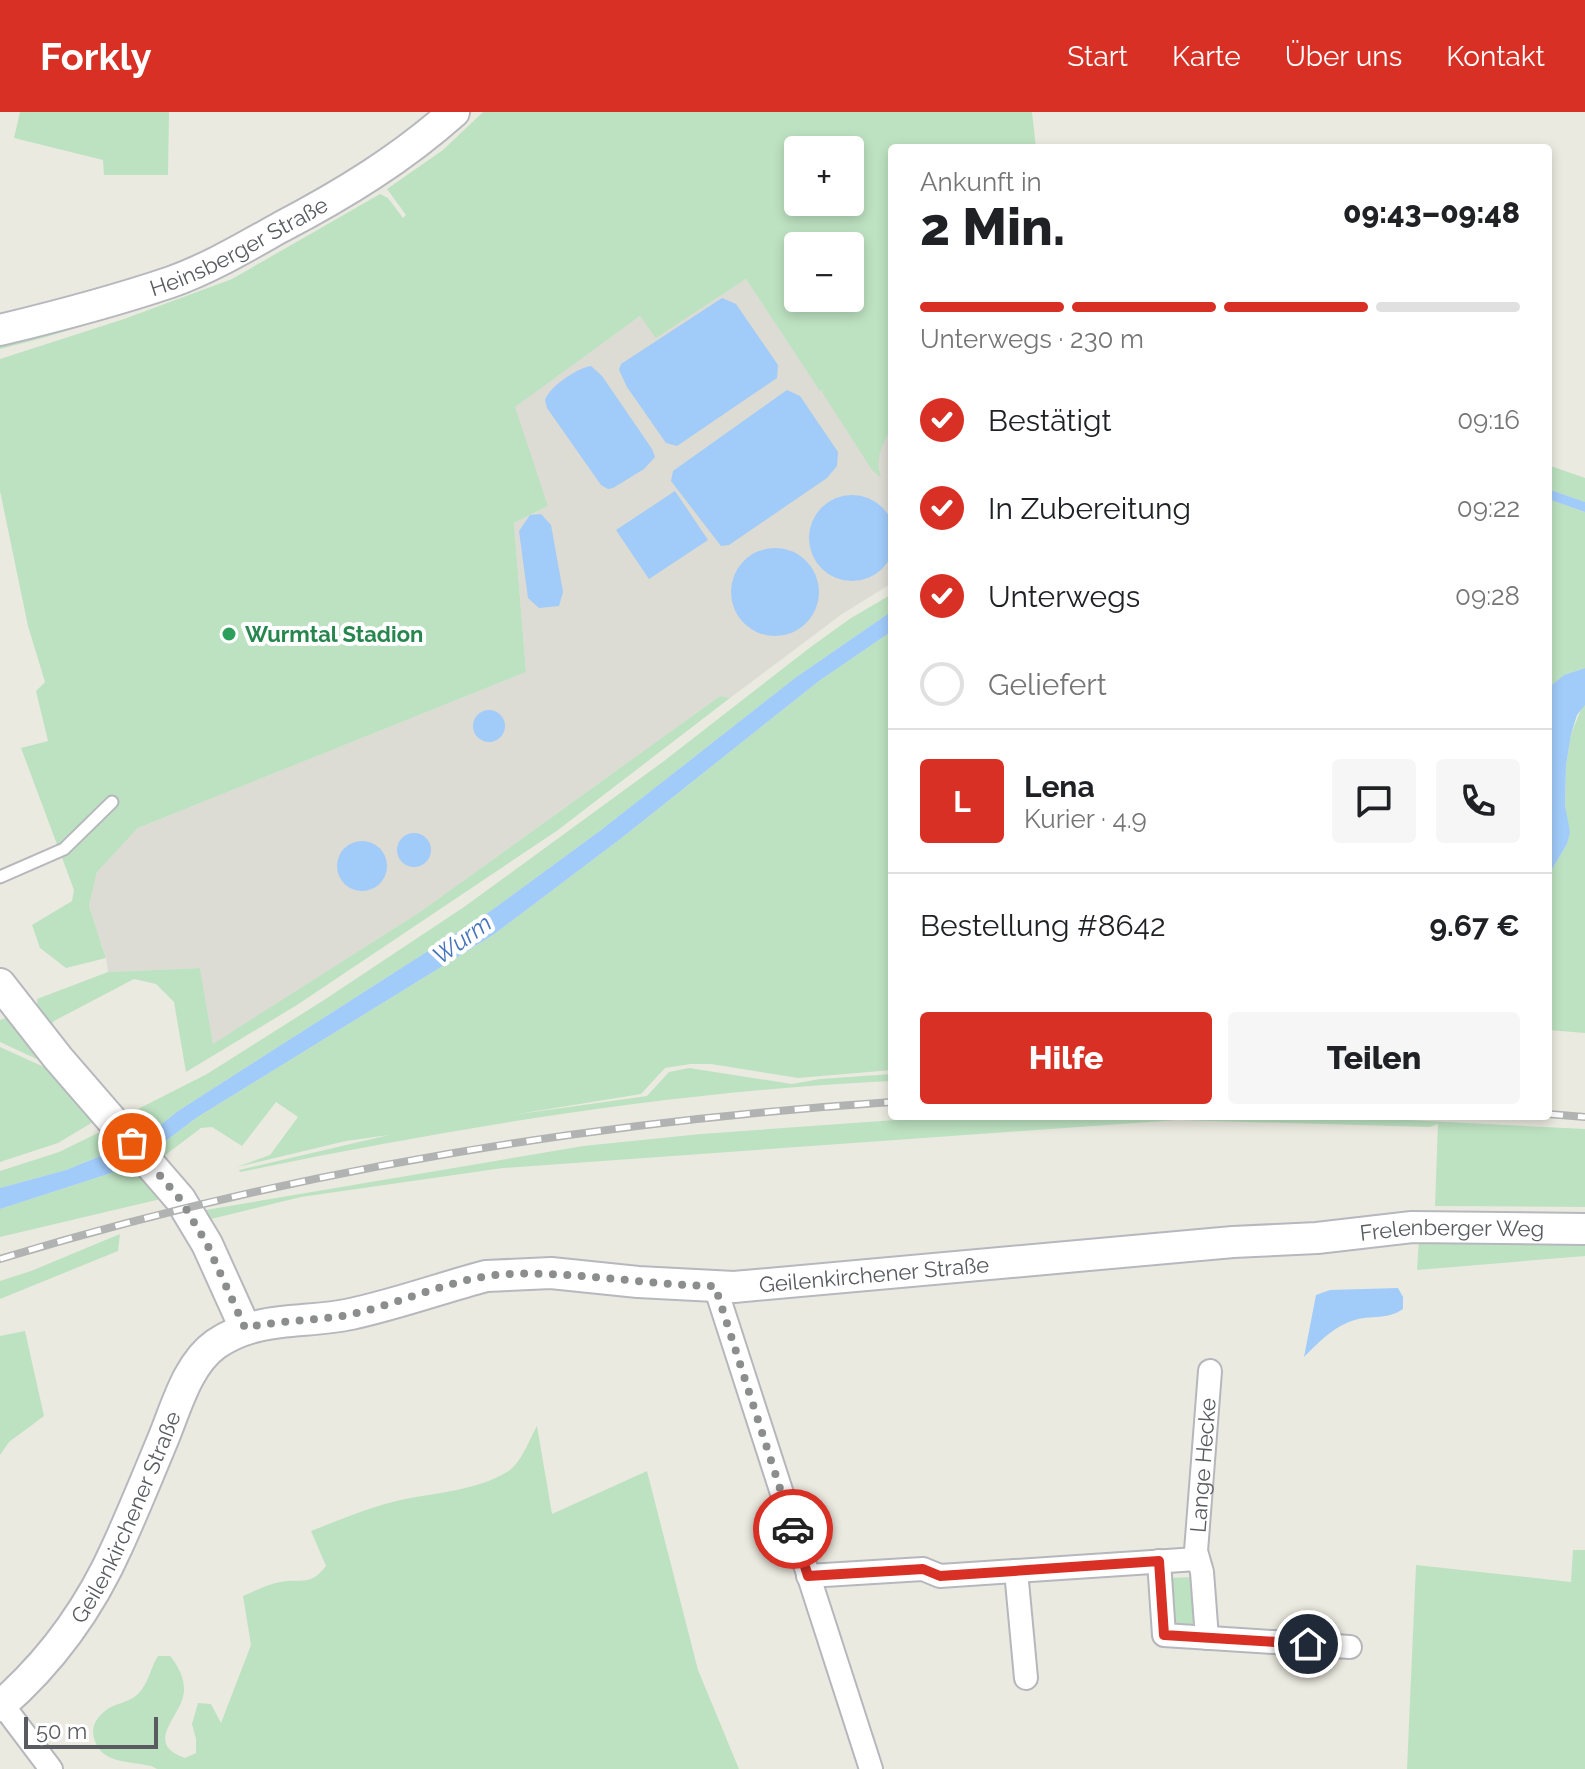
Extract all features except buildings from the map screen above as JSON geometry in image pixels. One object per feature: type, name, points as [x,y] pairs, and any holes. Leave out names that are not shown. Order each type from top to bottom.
[{"type":"main road","name":"Heinsberger Straße","points":[[0,330],[95,306],[175,281],[245,249],[363,182],[424,139],[454,112]]},
{"type":"main road","points":[[5,999],[178,1198],[207,1244],[245,1328]]},
{"type":"main road","name":"Frelenberger Weg","points":[[1317,1238],[1412,1227],[1585,1229]]},
{"type":"main road","name":"Geilenkirchener Straße","points":[[1,1705],[40,1668],[79,1619],[117,1546],[185,1387],[201,1359],[215,1345],[245,1328],[348,1314],[486,1276],[551,1273],[715,1286],[1233,1242],[1317,1238]]},
{"type":"street","points":[[715,1286],[871,1769]]},
{"type":"street","name":"Lange Hecke","points":[[1207,1638],[1202,1572],[1197,1559],[1210,1371]]},
{"type":"street","name":"Lange Hecke","points":[[808,1576],[923,1569],[940,1576],[1197,1559]]},
{"type":"street","points":[[1159,1561],[1164,1635],[1350,1647]]},
{"type":"street","points":[[1016,1571],[1026,1678]]},
{"type":"street","points":[[1,1705],[51,1769]]},
{"type":"lane","points":[[0,877],[64,849],[112,802]]},
{"type":"shaded area","points":[[746,279],[820,390],[888,358],[888,585],[842,614],[730,698],[720,696],[420,912],[213,1045],[200,968],[108,972],[89,906],[97,872],[138,828],[526,672],[514,523],[548,506],[514,407],[640,316],[657,337]]},
{"type":"green space","points":[[20,112],[169,112],[168,175],[104,175],[103,160],[14,138]]},
{"type":"green space","points":[[466,112],[472,112],[420,158],[363,196],[303,229],[146,304],[74,329],[0,349],[0,345],[152,298]]},
{"type":"green space","points":[[483,112],[1032,112],[1036,144],[888,144],[888,434],[879,457],[881,478],[872,470],[822,392],[824,389],[820,391],[746,279],[656,338],[640,316],[515,407],[548,506],[514,523],[526,672],[138,828],[97,872],[89,906],[106,958],[66,968],[40,948],[32,925],[72,901],[74,890],[21,748],[48,741],[36,691],[45,682],[28,626],[0,491],[0,359],[124,319],[232,279],[380,194],[388,198],[403,218],[406,215],[387,189],[443,150]]},
{"type":"green space","points":[[1552,466],[1585,478],[1585,502],[1552,490]]},
{"type":"green space","points":[[1552,500],[1585,512],[1585,668],[1564,675],[1552,685]]},
{"type":"green space","points":[[888,596],[888,614],[795,678],[601,830],[492,910],[178,1111],[144,1138],[131,1122],[130,1116],[134,1111],[207,1074],[464,907],[664,761],[851,618]]},
{"type":"green space","points":[[888,634],[888,1070],[798,1078],[711,1064],[691,1064],[665,1068],[641,1094],[512,1115],[647,1096],[669,1072],[689,1068],[792,1084],[888,1074],[888,1081],[728,1093],[564,1114],[240,1172],[389,1135],[346,1141],[237,1167],[270,1155],[298,1117],[276,1102],[242,1146],[212,1127],[201,1128],[160,1159],[154,1150],[196,1118],[493,935],[619,840],[819,681]]},
{"type":"green space","points":[[720,696],[730,698],[558,830],[297,1005],[186,1072],[174,1002],[156,984],[134,979],[54,1021],[47,1031],[38,1015],[37,999],[108,972],[200,968],[213,1044],[420,912]]},
{"type":"green space","points":[[1585,705],[1585,1033],[1552,1030],[1552,869],[1567,844],[1569,832],[1565,805],[1571,734]]},
{"type":"green space","points":[[6,1018],[41,1061],[0,1042],[0,1020]]},
{"type":"green space","points":[[0,1047],[44,1067],[93,1122],[58,1143],[0,1162]]},
{"type":"green space","points":[[895,1120],[1177,1120],[503,1168],[301,1197],[211,1219],[206,1210],[583,1146]]},
{"type":"green space","points":[[1177,1120],[1408,1120],[1585,1129],[1585,1207],[1435,1206],[1438,1124],[1430,1127]]},
{"type":"green space","points":[[100,1132],[113,1133],[125,1146],[66,1170],[0,1188],[0,1171],[59,1152]]},
{"type":"green space","points":[[139,1164],[165,1198],[0,1237],[0,1209]]},
{"type":"green space","points":[[120,1234],[118,1251],[0,1299],[0,1281]]},
{"type":"green space","points":[[1419,1239],[1585,1241],[1585,1256],[1417,1270]]},
{"type":"green space","points":[[25,1331],[44,1416],[9,1442],[0,1455],[0,1336]]},
{"type":"green space","points":[[537,1426],[552,1514],[647,1471],[698,1670],[739,1769],[157,1769],[102,1753],[93,1730],[99,1717],[109,1708],[138,1694],[158,1656],[170,1656],[181,1675],[184,1692],[165,1739],[173,1752],[185,1758],[196,1753],[192,1724],[198,1703],[211,1704],[221,1723],[251,1645],[243,1596],[275,1583],[310,1579],[320,1573],[326,1566],[311,1531],[381,1505],[470,1487],[507,1472],[521,1458]]},
{"type":"green space","points":[[1573,1550],[1585,1550],[1585,1769],[1407,1769],[1416,1565],[1571,1582]]},
{"type":"green space","points":[[1195,1577],[1193,1599],[1196,1625],[1181,1628],[1173,1622],[1169,1578]]},
{"type":"water","points":[[722,298],[736,304],[778,365],[777,378],[677,446],[666,443],[627,387],[619,370],[621,364]]},
{"type":"water","points":[[591,366],[602,376],[655,457],[644,469],[608,489],[601,485],[547,408],[545,400],[564,379]]},
{"type":"water","points":[[787,390],[800,396],[838,452],[837,466],[827,478],[729,545],[721,546],[671,481],[673,471]]},
{"type":"water","points":[[1552,490],[1585,502],[1585,512],[1552,500]]},
{"type":"water","points":[[675,491],[708,540],[649,579],[616,530]]},
{"type":"water","points":[[844,495],[860,495],[883,507],[888,514],[888,562],[883,569],[860,581],[844,581],[821,569],[809,546],[809,530],[821,507]]},
{"type":"water","points":[[541,514],[551,525],[563,592],[559,606],[539,608],[528,598],[519,531],[530,515]]},
{"type":"water","points":[[775,548],[792,552],[806,561],[815,575],[819,592],[815,609],[806,623],[792,632],[775,636],[758,632],[744,623],[735,609],[731,592],[735,575],[744,561],[758,552]]},
{"type":"water","name":"Wurm","points":[[888,614],[888,634],[819,681],[619,840],[493,935],[196,1118],[154,1150],[144,1138],[178,1111],[492,910],[601,830],[795,678]]},
{"type":"water","points":[[1585,668],[1585,705],[1577,715],[1571,734],[1566,766],[1565,805],[1570,832],[1567,844],[1552,869],[1552,685],[1564,675]]},
{"type":"water","points":[[489,710],[500,715],[505,726],[500,737],[489,742],[478,737],[473,726],[478,715]]},
{"type":"water","points":[[414,833],[426,838],[431,850],[426,862],[414,867],[402,862],[397,850],[402,838]]},
{"type":"water","points":[[362,841],[380,848],[387,866],[380,884],[362,891],[344,884],[337,866],[344,848]]},
{"type":"water","points":[[125,1146],[139,1164],[0,1209],[0,1188],[66,1170]]},
{"type":"water","points":[[1398,1288],[1403,1297],[1403,1309],[1390,1315],[1342,1325],[1304,1357],[1316,1295],[1330,1290]]},
{"type":"railway","points":[[0,1259],[219,1200],[441,1155],[666,1123],[888,1102]]},
{"type":"railway","points":[[1552,1114],[1585,1117]]},
{"type":"way so far","points":[[132,1143],[180,1199],[207,1244],[245,1328],[348,1314],[486,1276],[551,1273],[715,1286],[793,1529]]},
{"type":"place","name":"Wurmtal Stadion","points":[[229,634]]},
{"type":"route","points":[[793,1529],[808,1576],[923,1569],[940,1576],[1159,1561],[1164,1635],[1308,1644]]}]
